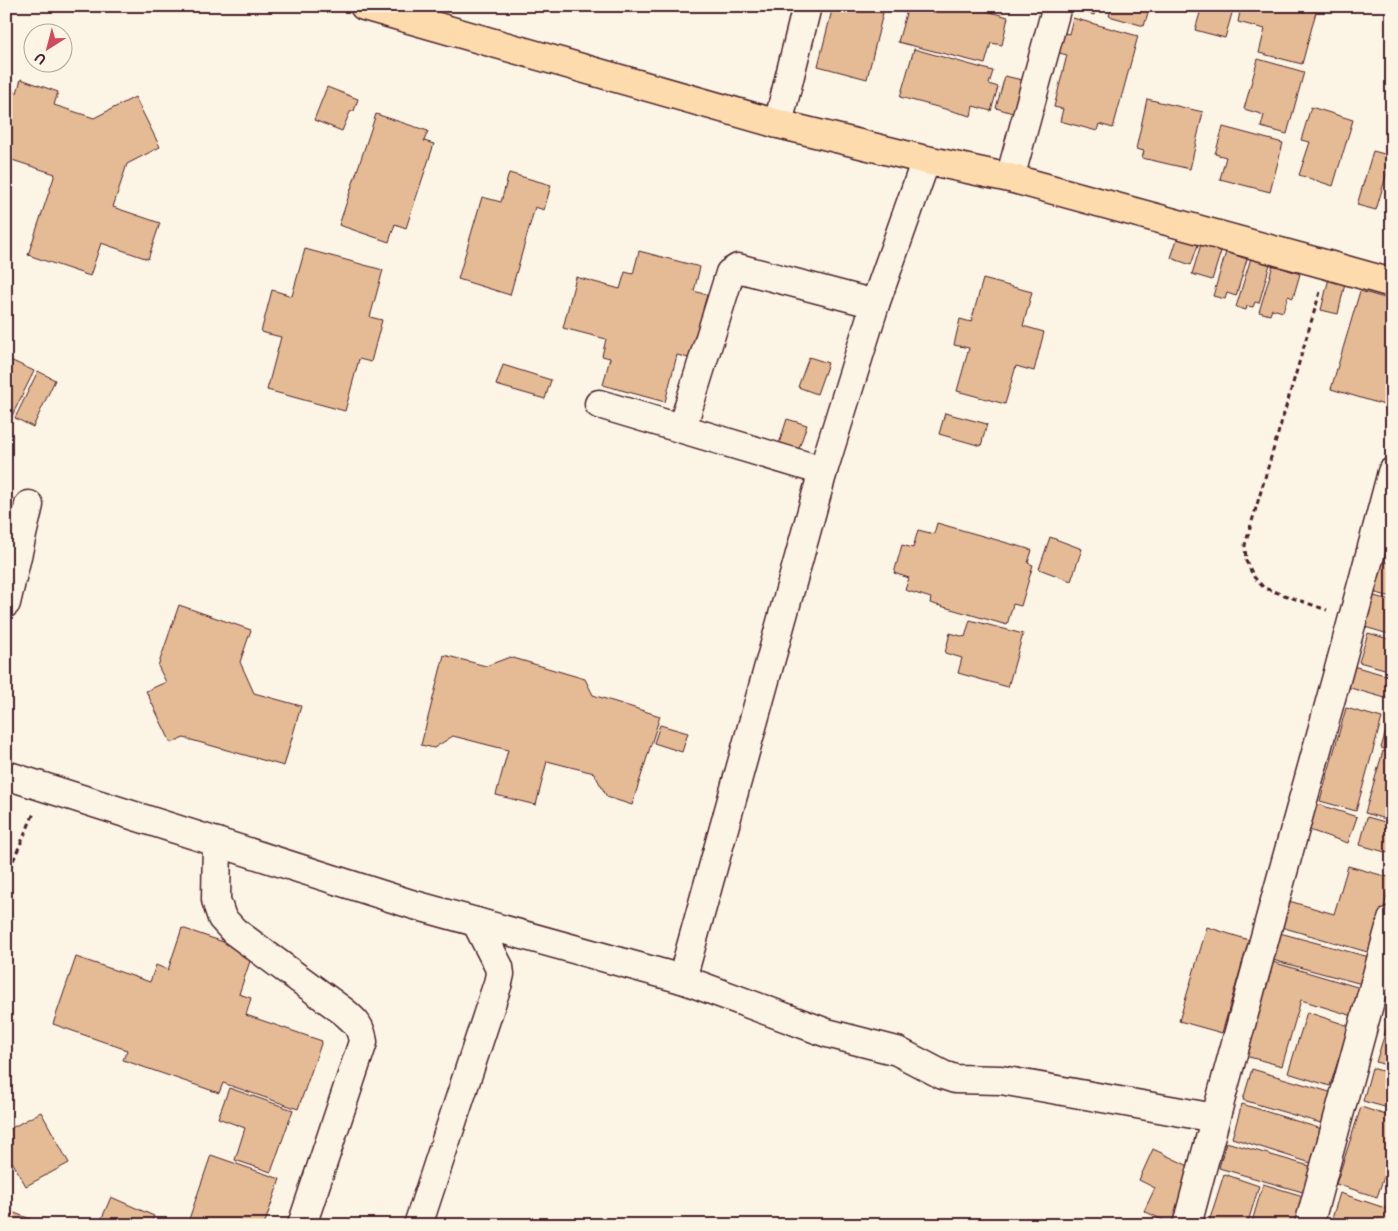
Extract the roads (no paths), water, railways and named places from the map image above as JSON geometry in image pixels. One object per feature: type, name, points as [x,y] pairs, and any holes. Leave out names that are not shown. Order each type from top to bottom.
[{"type":"main road","points":[[370,7],[778,124],[926,160],[1010,178],[1392,283]]},
{"type":"street","points":[[778,124],[807,6]]},
{"type":"street","points":[[1010,178],[1057,6]]},
{"type":"street","points":[[682,979],[823,471],[875,304],[926,160]]},
{"type":"street","points":[[682,428],[732,271],[738,268],[875,304]]},
{"type":"street","points":[[599,404],[823,471]]},
{"type":"street","points":[[1187,1225],[1392,472]]},
{"type":"street","points":[[6,603],[28,505]]},
{"type":"street","points":[[6,775],[411,904],[682,979],[827,1033],[897,1051],[943,1075],[955,1078],[1001,1080],[1215,1118]]},
{"type":"street","points":[[217,842],[216,900],[222,918],[234,931],[343,1011],[354,1020],[361,1031],[363,1042],[302,1225]]},
{"type":"street","points":[[1309,1225],[1392,920]]},
{"type":"street","points":[[418,1225],[500,974],[499,967],[476,922]]}]
